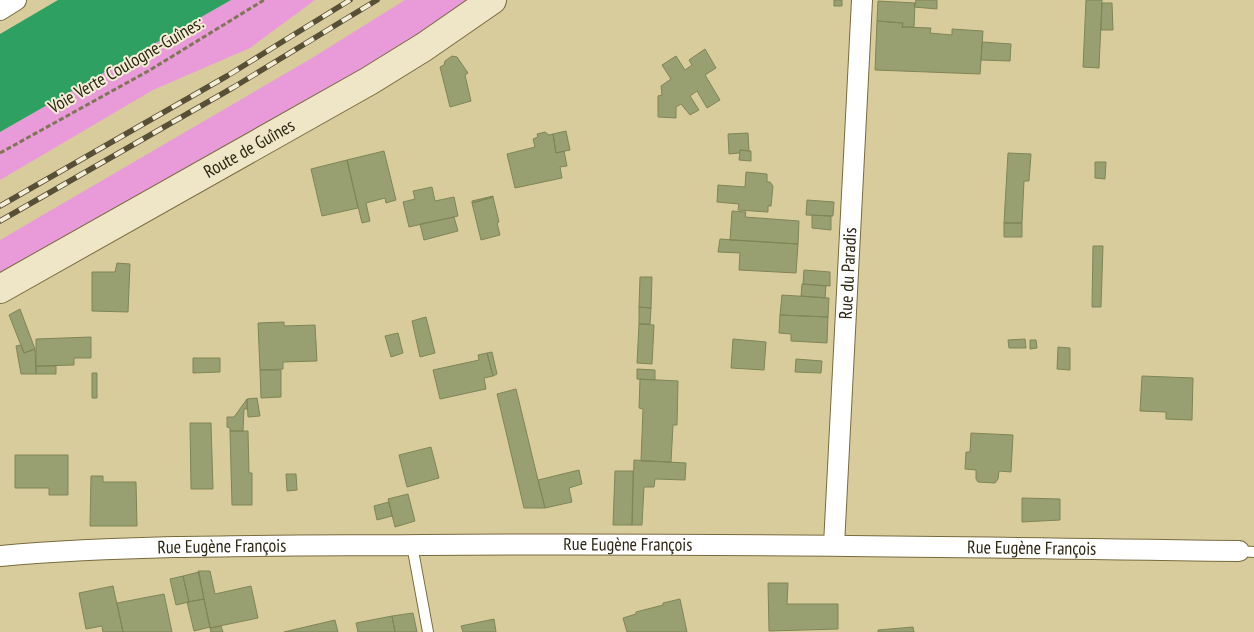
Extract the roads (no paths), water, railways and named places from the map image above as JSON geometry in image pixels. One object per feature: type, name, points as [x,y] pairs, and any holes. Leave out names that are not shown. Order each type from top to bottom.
[{"type":"main road","name":"Route de Guînes","points":[[0,289],[361,85],[424,47],[492,0]]},
{"type":"street","points":[[0,10],[16,0]]},
{"type":"street","name":"Rue du Paradis","points":[[834,545],[862,0]]},
{"type":"street","name":"Rue Eugène François","points":[[0,556],[108,548],[412,545],[834,545],[1247,552]]},
{"type":"lane","points":[[412,545],[428,632]]},
{"type":"railway","points":[[0,206],[227,76],[350,0]]},
{"type":"railway","points":[[0,221],[234,87],[377,0]]}]
